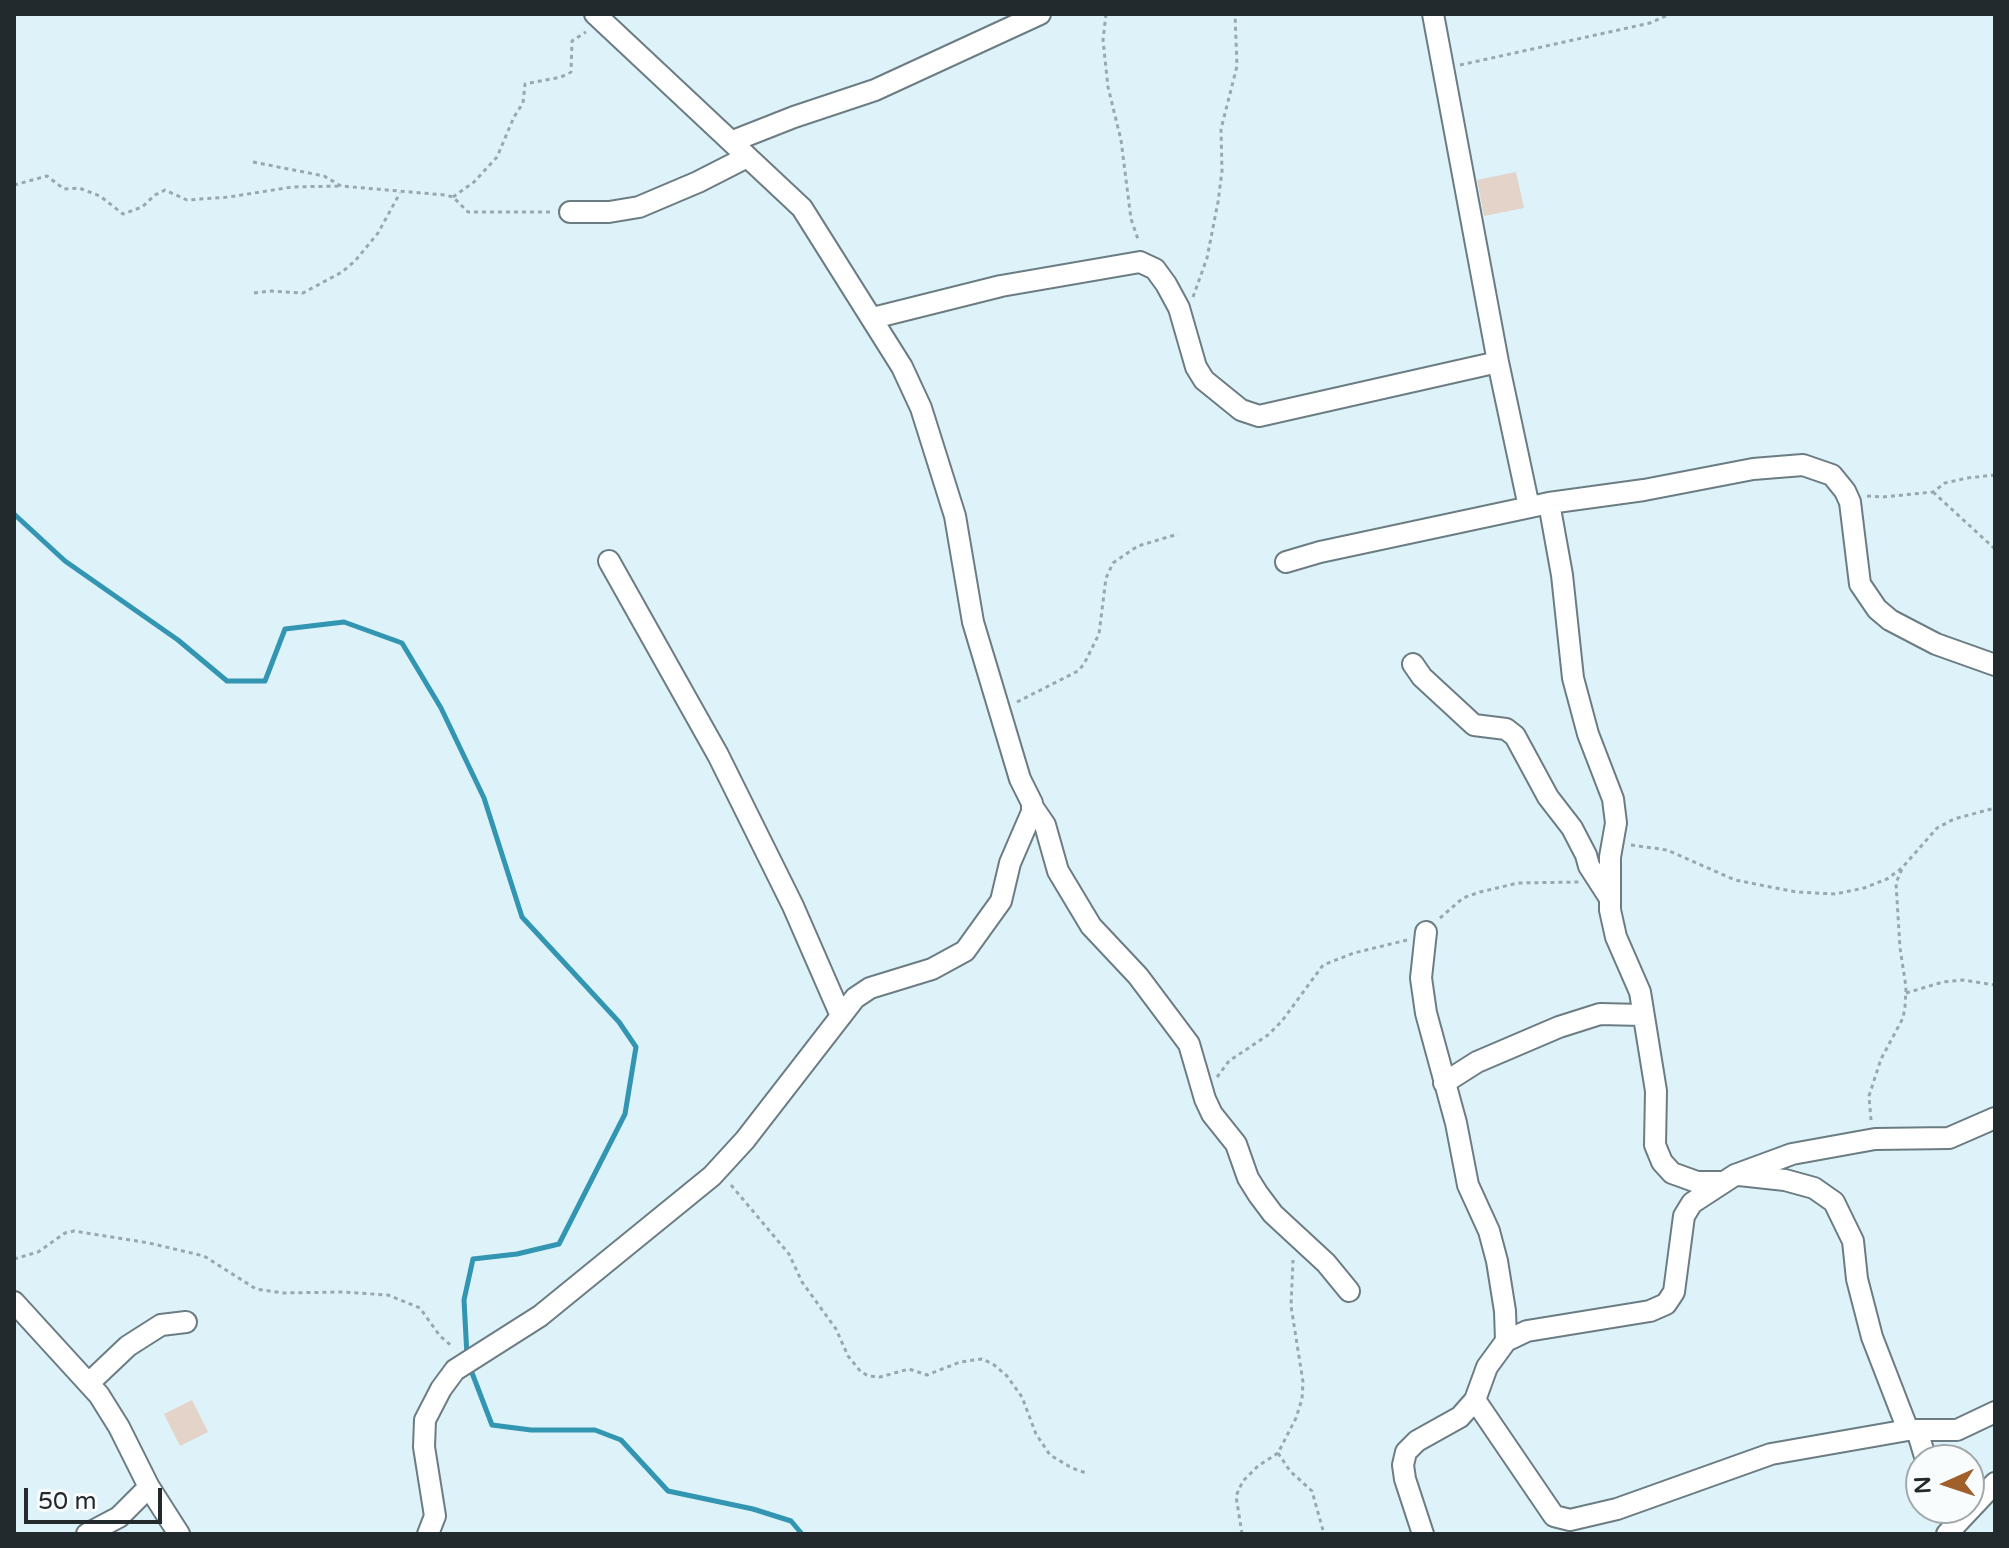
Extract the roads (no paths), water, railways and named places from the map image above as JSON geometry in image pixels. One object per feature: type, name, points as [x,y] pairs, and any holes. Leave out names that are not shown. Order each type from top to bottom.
[{"type":"street","points":[[733,141],[875,90],[1040,14]]},
{"type":"street","points":[[1433,14],[1498,362],[1529,507]]},
{"type":"street","points":[[600,18],[802,208],[902,367],[926,421],[955,516],[973,622],[1020,779],[1045,825],[1058,871],[1091,926],[1138,976],[1189,1044],[1205,1099],[1212,1114],[1236,1144],[1248,1178],[1258,1194],[1349,1291]]},
{"type":"street","points":[[570,212],[609,212],[639,207],[747,157]]},
{"type":"street","points":[[873,318],[1001,286],[1140,262],[1155,269],[1166,284],[1182,318],[1196,367],[1204,380],[1241,410],[1259,416],[1498,362]]},
{"type":"street","points":[[1286,562],[1549,503],[1644,490],[1703,477],[1803,465],[1832,475],[1845,491],[1850,502],[1860,584],[1877,609],[1890,620],[1936,644],[1995,665]]},
{"type":"street","points":[[1549,503],[1562,575],[1573,678],[1588,734],[1613,799],[1616,823],[1604,889]]},
{"type":"street","points":[[609,561],[718,755],[793,906],[841,1016]]},
{"type":"street","points":[[1413,664],[1422,677],[1474,725],[1506,729],[1515,736],[1527,753],[1548,797],[1577,836],[1604,889],[1616,937],[1640,992],[1656,1091],[1655,1145],[1662,1162],[1683,1179],[1785,1180],[1814,1188],[1834,1202],[1853,1241],[1857,1279],[1872,1337],[1919,1444]]},
{"type":"street","points":[[428,1534],[435,1516],[424,1447],[425,1420],[455,1370],[540,1316],[718,1169],[745,1140],[855,998],[870,988],[932,969],[965,951],[1001,901],[1015,847],[1028,827],[1032,806]]},
{"type":"street","points":[[1426,932],[1421,978],[1426,1013],[1456,1123],[1468,1185],[1489,1231],[1497,1261],[1506,1341]]},
{"type":"street","points":[[1444,1083],[1477,1062],[1580,1020],[1600,1014],[1642,1015]]},
{"type":"street","points":[[1423,1534],[1405,1479],[1403,1465],[1406,1452],[1417,1441],[1460,1417],[1475,1400],[1487,1367],[1506,1341],[1527,1331],[1650,1311],[1666,1304],[1676,1282],[1687,1209],[1692,1203],[1729,1178],[1792,1154],[1875,1139],[1949,1138],[1995,1118]]},
{"type":"street","points":[[14,1302],[89,1383],[119,1427],[149,1487],[179,1534]]},
{"type":"street","points":[[89,1383],[128,1346],[161,1325],[186,1322]]},
{"type":"street","points":[[1475,1400],[1554,1516],[1562,1519],[1617,1509],[1771,1454],[1913,1430],[1957,1430],[1995,1412]]},
{"type":"street","points":[[87,1534],[119,1517],[149,1487]]},
{"type":"waterway","points":[[14,514],[65,561],[178,640],[227,681],[265,681],[285,629],[344,622],[402,643],[441,708],[484,798],[522,917],[619,1022],[636,1047],[625,1114],[559,1244],[517,1254],[473,1259],[464,1300],[467,1356]]},
{"type":"waterway","points":[[469,1365],[492,1425],[531,1430],[595,1430],[621,1440],[668,1491],[753,1509],[791,1521],[802,1534]]}]
